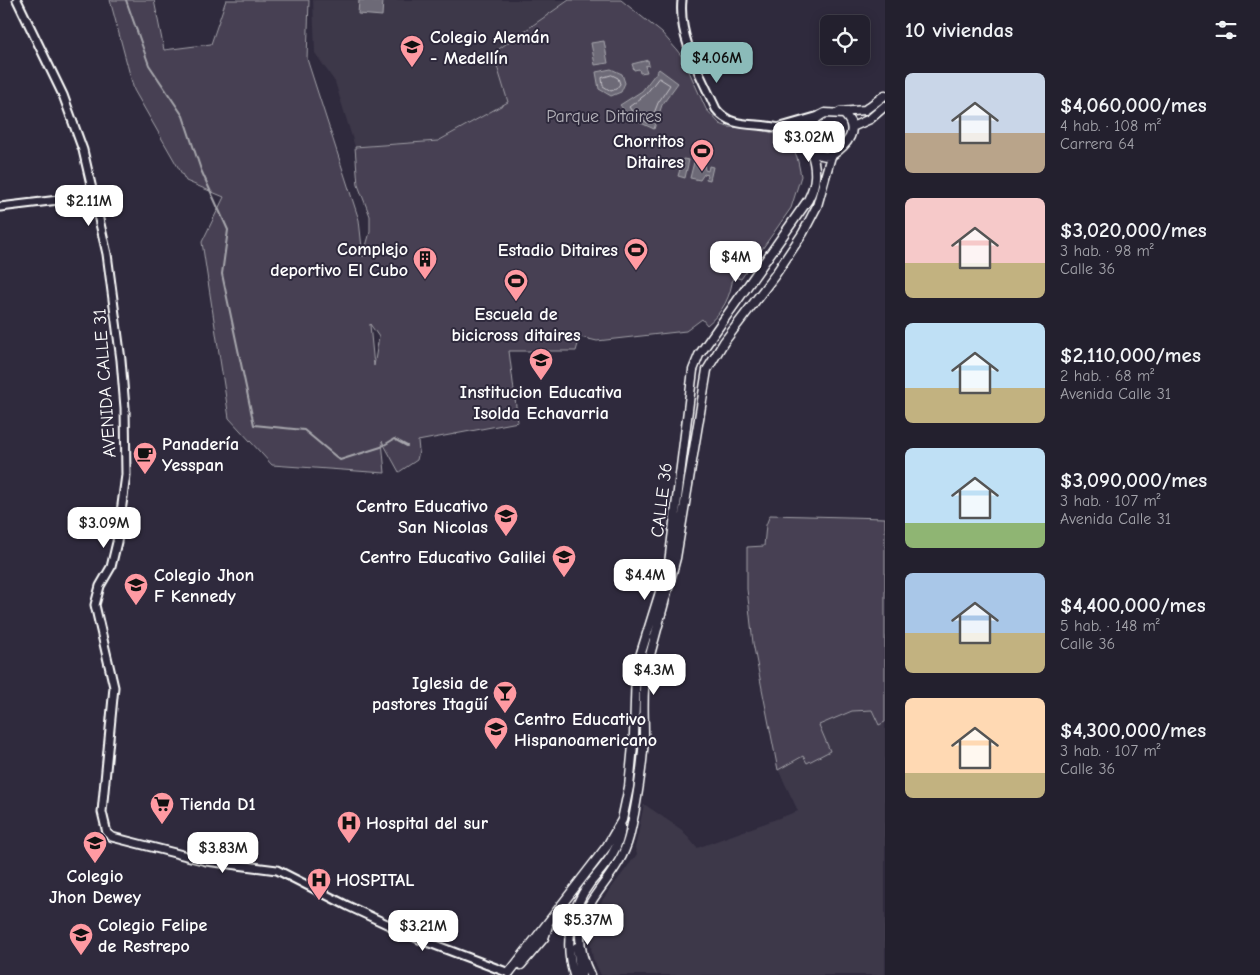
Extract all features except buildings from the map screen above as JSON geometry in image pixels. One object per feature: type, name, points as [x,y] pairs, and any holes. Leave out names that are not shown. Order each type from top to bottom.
[{"type":"main road","points":[[838,112],[849,119],[852,134],[832,156],[823,156],[810,149],[808,134],[811,124],[820,116],[838,112],[865,110],[885,95]]},
{"type":"main road","points":[[852,127],[870,119],[885,106]]},
{"type":"main road","name":"CALLE 36","points":[[510,974],[520,966],[544,938],[549,921],[608,846],[622,820],[629,787],[634,735],[636,669],[669,563],[693,370],[699,355],[813,191],[816,172],[810,149]]},
{"type":"main road","name":"CALLE 36","points":[[590,975],[581,950],[581,929],[584,914],[590,902],[621,856],[628,837],[642,753],[643,688],[646,670],[676,558],[707,370],[724,342],[747,314],[803,233],[817,206],[832,156]]},
{"type":"main road","points":[[574,975],[569,938],[576,909],[589,885],[618,845],[622,820]]},
{"type":"main road","points":[[581,975],[577,951],[578,930],[584,914]]},
{"type":"street","name":"AVENIDA CALLE 31","points":[[17,0],[63,95],[82,150],[107,254],[120,348],[126,452],[117,542],[111,567],[100,586],[95,605],[114,687],[102,812],[107,833],[112,837],[206,861],[277,870],[411,935],[510,974]]},
{"type":"street","points":[[682,0],[682,22],[687,41],[721,116],[730,122],[781,127],[793,131],[810,149]]},
{"type":"street","points":[[781,127],[820,116]]},
{"type":"street","points":[[0,207],[92,196]]},
{"type":"shaded area","name":"Colegio Alemán - Medellín","points":[[313,0],[569,0],[493,53],[508,102],[438,141],[355,147],[335,82],[315,53]]},
{"type":"shaded area","points":[[885,612],[885,975],[601,975],[593,959],[590,941],[590,922],[603,899],[637,854],[635,848],[644,804],[682,830],[697,848],[798,811],[775,763]]},
{"type":"green space","name":"Parque Ditaires","points":[[110,0],[154,0],[164,50],[211,44],[226,0],[309,0],[307,59],[359,220],[363,257],[370,232],[370,216],[358,185],[355,147],[438,141],[508,102],[493,53],[569,0],[621,0],[662,33],[676,49],[683,58],[706,109],[720,124],[728,127],[760,129],[782,136],[790,142],[797,157],[801,176],[791,208],[741,279],[733,276],[725,303],[718,315],[707,325],[702,319],[686,331],[597,341],[580,337],[576,351],[509,351],[518,422],[418,441],[419,451],[417,460],[399,472],[382,441],[385,473],[272,465],[229,418],[202,242],[224,197],[186,181],[134,90]],"holes":[[[370,324],[379,337],[374,366]]]},
{"type":"green space","points":[[770,515],[885,518],[885,722],[879,725],[872,710],[852,711],[819,725],[830,751],[807,763],[803,756],[778,770],[753,643],[747,589],[747,547],[764,546],[766,525]]},
{"type":"water","points":[[359,0],[383,1],[382,16],[358,14]]},
{"type":"water","points":[[604,41],[608,63],[595,65],[591,43]]},
{"type":"water","points":[[648,60],[649,65],[645,66],[647,72],[640,73],[639,69],[634,70],[632,64]]},
{"type":"water","points":[[611,69],[622,74],[625,83],[621,92],[611,96],[599,89],[596,72]]},
{"type":"water","points":[[659,69],[678,83],[662,105],[654,129],[630,118],[620,105],[642,91]]},
{"type":"water","name":"Chorritos Ditaires","points":[[683,159],[689,160],[685,178],[678,176]]},
{"type":"water","name":"Chorritos Ditaires","points":[[694,162],[704,164],[705,170],[708,171],[709,166],[713,167],[710,180],[706,179],[707,175],[704,174],[700,180],[690,178]]},
{"type":"waterway","points":[[126,0],[149,65],[183,116],[201,170],[228,230],[222,274],[254,425],[304,430],[340,460],[381,447],[394,439],[407,446]]},
{"type":"place","name":"Colegio Alemán - Medellín","points":[[412,68]]},
{"type":"place","name":"Chorritos Ditaires","points":[[702,172]]},
{"type":"place","name":"Estadio Ditaires","points":[[636,271]]},
{"type":"place","name":"Complejo deportivo El Cubo","points":[[425,280]]},
{"type":"place","name":"Escuela de bicicross ditaires","points":[[516,302]]},
{"type":"place","name":"Institucion Educativa Isolda Echavarria","points":[[541,381]]},
{"type":"place","name":"Panadería Yesspan","points":[[145,475]]},
{"type":"place","name":"Centro Educativo San Nicolas","points":[[506,537]]},
{"type":"place","name":"Centro Educativo Galilei","points":[[564,578]]},
{"type":"place","name":"Colegio Jhon F Kennedy","points":[[136,606]]},
{"type":"place","name":"Iglesia de pastores Itagüí","points":[[505,714]]},
{"type":"place","name":"Centro Educativo Hispanoamericano","points":[[496,750]]},
{"type":"place","name":"Tienda D1","points":[[162,825]]},
{"type":"place","name":"Hospital del sur","points":[[349,844]]},
{"type":"place","name":"Colegio Jhon Dewey","points":[[95,864]]},
{"type":"place","name":"HOSPITAL","points":[[319,901]]},
{"type":"place","name":"Colegio Felipe de Restrepo","points":[[81,956]]}]
